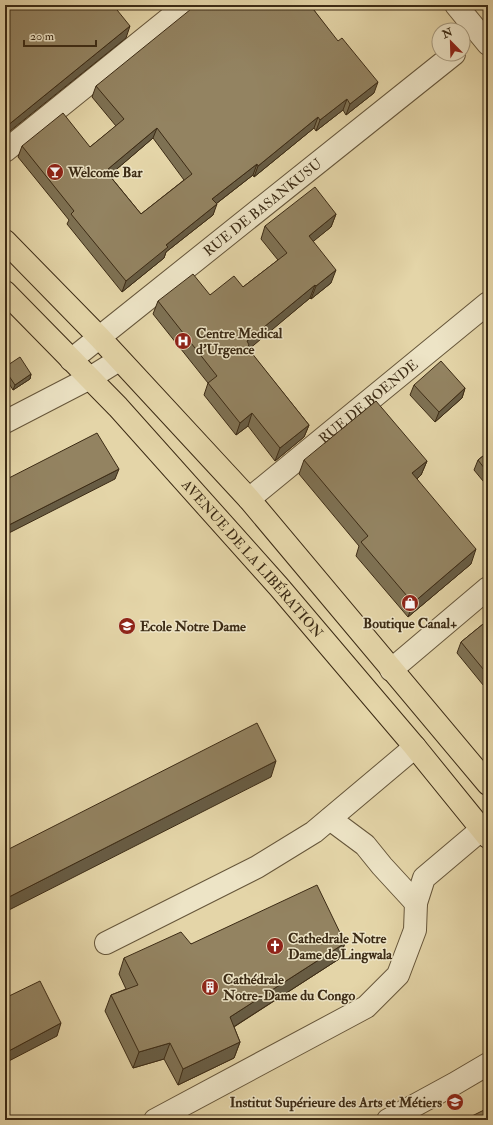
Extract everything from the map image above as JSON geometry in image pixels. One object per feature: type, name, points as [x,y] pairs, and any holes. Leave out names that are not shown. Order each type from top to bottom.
[{"type":"main road","points":[[5,241],[100,337],[119,360],[249,500],[488,784]]},
{"type":"main road","name":"AVENUE DE LA LIBÉRATION","points":[[5,292],[118,408],[274,581],[415,747],[485,833]]},
{"type":"street","points":[[5,151],[186,5]]},
{"type":"street","points":[[456,5],[480,38]]},
{"type":"street","name":"RUE DE BASANKUSU","points":[[71,360],[444,62]]},
{"type":"street","name":"RUE DE BOENDE","points":[[249,500],[488,303]]},
{"type":"street","points":[[5,422],[90,378],[119,360]]},
{"type":"street","points":[[391,670],[488,588]]},
{"type":"street","points":[[106,943],[256,867],[314,832],[415,747]]},
{"type":"street","points":[[330,819],[364,846],[416,903]]},
{"type":"street","points":[[155,1120],[366,1007],[398,974],[415,930],[416,903],[424,878],[485,833]]},
{"type":"street","points":[[388,1120],[488,1064]]},
{"type":"building","points":[[5,5],[113,5],[130,26],[7,126],[5,124]]},
{"type":"building","points":[[196,5],[310,5],[338,41],[342,38],[378,82],[350,104],[347,99],[320,120],[318,117],[258,166],[257,164],[212,199],[217,204],[166,245],[168,247],[126,281],[71,214],[74,211],[22,146],[63,113],[90,147],[124,119],[96,86]],"holes":[[[157,128],[192,174],[141,214],[109,175],[111,173],[108,169]]]},
{"type":"building","points":[[315,187],[336,214],[309,236],[336,270],[316,286],[315,285],[247,341],[249,345],[247,347],[309,425],[280,448],[252,413],[240,423],[208,383],[217,376],[158,301],[193,274],[210,295],[234,276],[243,287],[287,253],[265,226]]},
{"type":"building","points":[[20,357],[31,374],[15,385],[5,370],[5,367]]},
{"type":"building","points":[[441,361],[465,388],[439,412],[414,385]]},
{"type":"building","points":[[376,401],[427,461],[412,473],[476,549],[413,603],[361,542],[368,536],[304,460]]},
{"type":"building","points":[[97,433],[119,469],[5,527],[5,480]]},
{"type":"building","points":[[488,452],[488,473],[478,460]]},
{"type":"building","points":[[488,620],[488,675],[461,642]]},
{"type":"building","points":[[257,723],[276,761],[5,899],[5,851]]},
{"type":"building","name":"Cathédrale Notre-Dame du Congo","points":[[317,885],[345,943],[230,1017],[240,1042],[183,1069],[170,1043],[139,1052],[111,995],[138,985],[124,958],[181,932],[191,944]]},
{"type":"building","points":[[40,981],[61,1023],[5,1053],[5,998]]},
{"type":"building","points":[[488,1108],[488,1120],[464,1120]]},
{"type":"place","name":"Welcome Bar","points":[[55,172]]},
{"type":"place","name":"Centre Medical d'Urgence","points":[[183,341]]},
{"type":"place","name":"Boutique Canal+","points":[[410,603]]},
{"type":"place","name":"Ecole Notre Dame","points":[[127,626]]},
{"type":"place","name":"Cathedrale Notre Dame de Lingwala","points":[[275,946]]},
{"type":"place","name":"Cathédrale Notre-Dame du Congo","points":[[210,987]]},
{"type":"place","name":"Institut Supérieure des Arts et Métiers","points":[[455,1102]]}]
